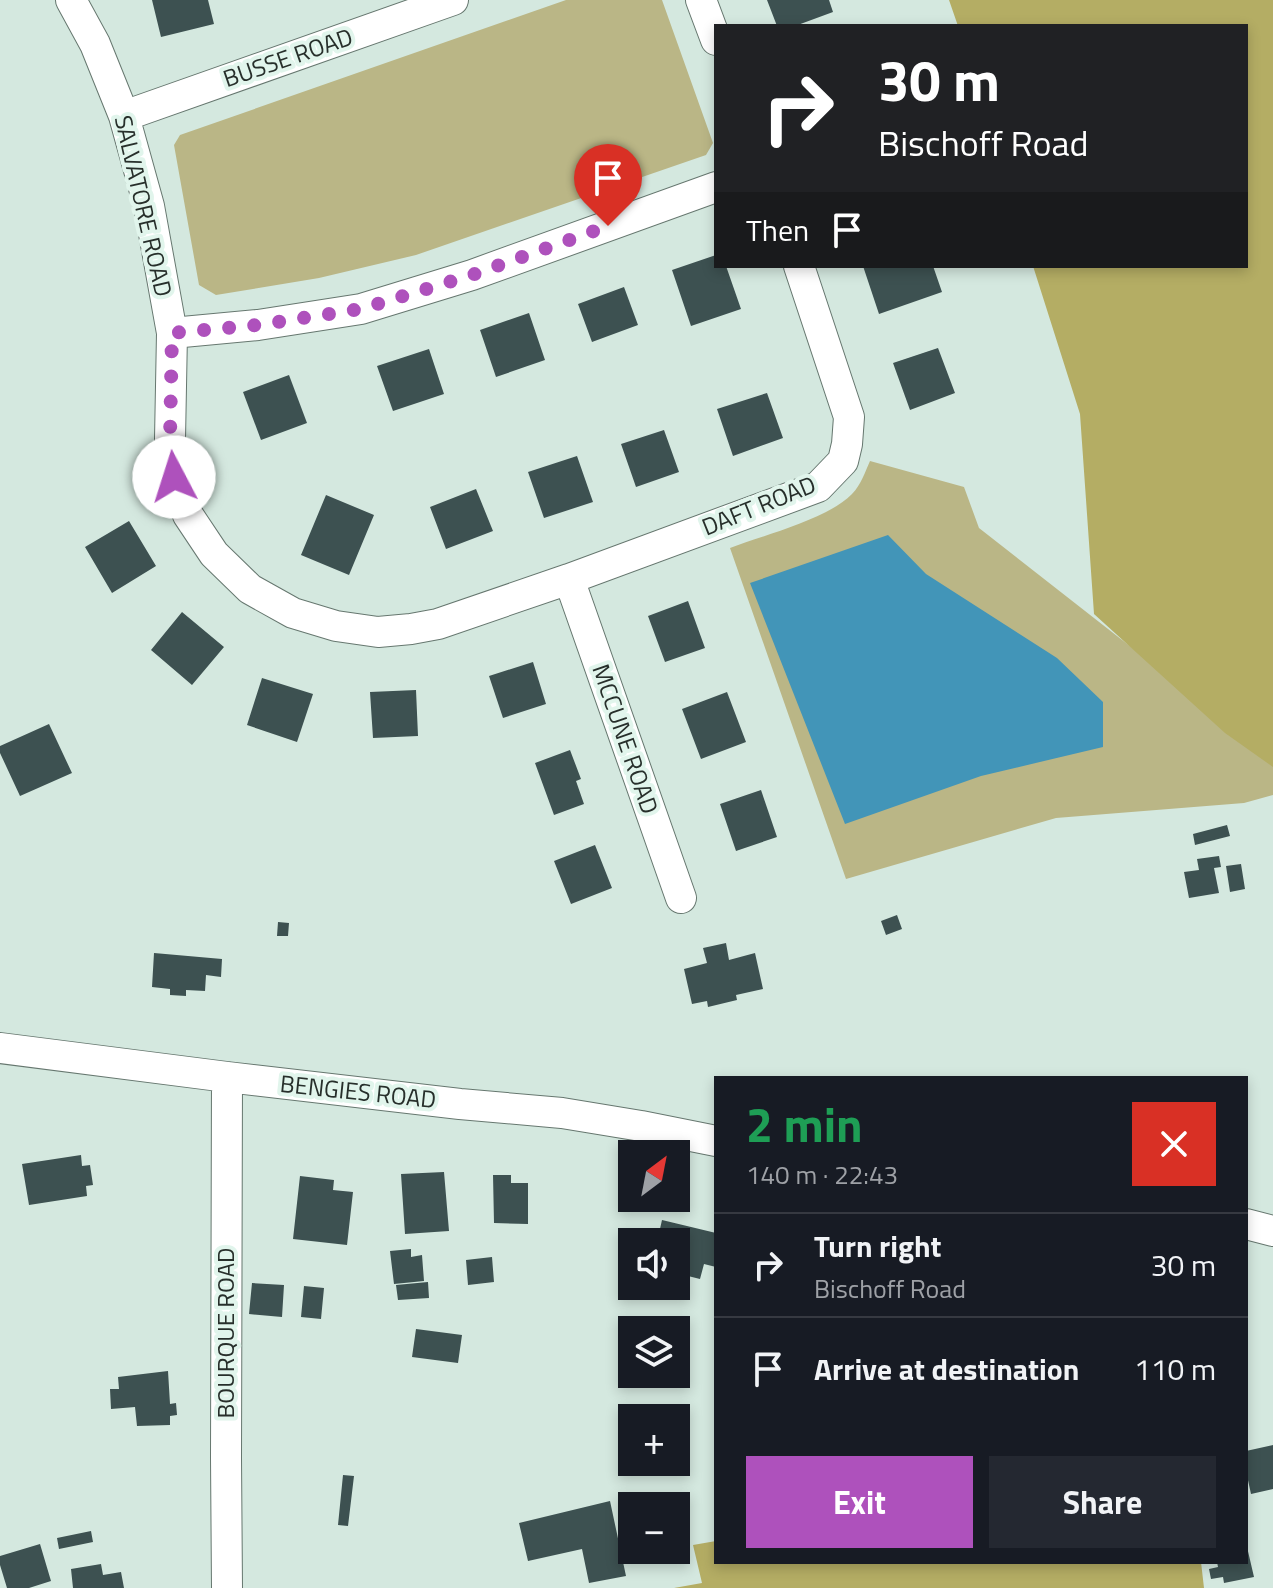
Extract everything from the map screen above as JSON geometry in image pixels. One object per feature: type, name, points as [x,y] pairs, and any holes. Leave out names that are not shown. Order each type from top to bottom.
[{"type":"street","name":"SALVATORE ROAD","points":[[71,0],[95,44],[124,116],[149,206],[172,333],[170,439],[174,477],[188,515],[214,554],[250,589],[293,613],[336,626],[378,632],[438,624],[569,579]]},
{"type":"street","name":"BUSSE ROAD","points":[[124,116],[453,0]]},
{"type":"street","points":[[701,0],[714,35]]},
{"type":"street","points":[[172,333],[258,325],[361,309],[472,275],[714,188]]},
{"type":"street","name":"DAFT ROAD","points":[[569,579],[818,487],[843,461],[849,417],[800,268]]},
{"type":"street","name":"MCCUNE ROAD","points":[[569,579],[681,898]]},
{"type":"street","name":"BENGIES ROAD","points":[[0,1048],[460,1104],[562,1113],[714,1141]]},
{"type":"street","name":"BOURQUE ROAD","points":[[227,1077],[227,1588]]},
{"type":"street","points":[[1248,1225],[1273,1231]]},
{"type":"shaded area","points":[[566,0],[662,0],[713,143],[706,155],[416,255],[319,278],[216,295],[199,285],[174,145],[180,135]]},
{"type":"shaded area","points":[[949,0],[1273,0],[1273,767],[1225,733],[1094,614],[1080,414],[1034,268],[1248,268],[1248,24],[957,24]]},
{"type":"shaded area","points":[[870,461],[964,487],[979,528],[1273,758],[1273,795],[1244,803],[1056,818],[846,879],[730,548],[812,519],[841,503],[858,487]]},
{"type":"shaded area","points":[[714,1541],[714,1564],[1201,1564],[1204,1588],[674,1588],[702,1583],[693,1545]]},
{"type":"water","points":[[888,535],[926,574],[1057,658],[1103,702],[1103,747],[981,776],[845,824],[750,583]]},
{"type":"building","points":[[152,0],[208,0],[214,24],[161,37]]},
{"type":"building","points":[[767,0],[829,0],[833,12],[800,24],[776,24]]},
{"type":"building","points":[[714,256],[714,268],[727,268],[741,309],[691,326],[672,270]]},
{"type":"building","points":[[864,268],[934,268],[942,292],[879,314]]},
{"type":"building","points":[[624,287],[638,325],[592,342],[578,304]]},
{"type":"building","points":[[529,313],[545,360],[496,377],[480,330]]},
{"type":"building","points":[[938,348],[955,393],[910,410],[893,363]]},
{"type":"building","points":[[429,349],[444,394],[393,411],[377,366]]},
{"type":"building","points":[[289,375],[307,423],[261,440],[243,392]]},
{"type":"building","points":[[767,393],[783,438],[733,456],[717,409]]},
{"type":"building","points":[[664,430],[679,472],[636,487],[621,444]]},
{"type":"building","points":[[577,456],[593,502],[544,518],[528,472]]},
{"type":"building","points":[[476,489],[493,531],[446,549],[430,507]]},
{"type":"building","points":[[326,495],[374,515],[349,575],[301,555]]},
{"type":"building","points":[[129,521],[156,566],[112,593],[85,547]]},
{"type":"building","points":[[688,601],[705,648],[665,662],[648,616]]},
{"type":"building","points":[[182,612],[224,647],[192,685],[151,650]]},
{"type":"building","points":[[533,662],[546,704],[503,718],[489,676]]},
{"type":"building","points":[[262,678],[313,694],[297,742],[247,725]]},
{"type":"building","points":[[416,690],[418,736],[373,738],[370,692]]},
{"type":"building","points":[[727,692],[746,742],[701,759],[682,709]]},
{"type":"building","points":[[49,724],[72,773],[20,796],[0,753],[0,746]]},
{"type":"building","points":[[570,750],[581,779],[576,781],[584,804],[554,815],[535,763]]},
{"type":"building","points":[[761,790],[777,837],[736,851],[720,804]]},
{"type":"building","points":[[1227,825],[1230,836],[1195,845],[1193,834]]},
{"type":"building","points":[[595,845],[612,888],[571,904],[554,861]]},
{"type":"building","points":[[1219,856],[1221,867],[1214,868],[1219,893],[1189,898],[1184,872],[1199,870],[1197,859]]},
{"type":"building","points":[[1241,864],[1245,889],[1230,892],[1226,866]]},
{"type":"building","points":[[897,915],[902,929],[886,935],[881,921]]},
{"type":"building","points":[[278,922],[289,923],[288,936],[277,936]]},
{"type":"building","points":[[726,943],[729,960],[755,953],[763,989],[736,995],[737,1000],[708,1007],[707,1001],[692,1004],[684,969],[707,963],[703,948]]},
{"type":"building","points":[[154,953],[222,959],[221,977],[206,975],[205,991],[186,990],[186,996],[170,995],[170,989],[152,987]]},
{"type":"building","points":[[81,1155],[82,1166],[90,1165],[93,1185],[86,1186],[87,1196],[29,1205],[22,1164]]},
{"type":"building","points":[[444,1172],[449,1231],[405,1234],[401,1174]]},
{"type":"building","points":[[493,1175],[511,1175],[511,1183],[528,1183],[528,1224],[494,1223]]},
{"type":"building","points":[[300,1176],[334,1180],[333,1190],[353,1192],[347,1245],[293,1239]]},
{"type":"building","points":[[662,1220],[714,1233],[714,1266],[704,1264],[700,1279],[690,1276],[690,1228],[660,1228]]},
{"type":"building","points":[[411,1249],[411,1257],[422,1255],[424,1281],[394,1284],[390,1251]]},
{"type":"building","points":[[492,1257],[494,1282],[468,1285],[466,1260]]},
{"type":"building","points":[[428,1282],[429,1298],[398,1300],[396,1285]]},
{"type":"building","points":[[252,1283],[284,1285],[282,1317],[249,1314]]},
{"type":"building","points":[[304,1286],[324,1288],[321,1319],[301,1317]]},
{"type":"building","points":[[416,1329],[462,1335],[458,1363],[412,1357]]},
{"type":"building","points":[[168,1371],[170,1404],[176,1403],[177,1415],[170,1416],[170,1425],[137,1426],[135,1407],[111,1409],[110,1389],[119,1389],[118,1377]]},
{"type":"building","points":[[1273,1445],[1273,1489],[1251,1494],[1248,1451]]},
{"type":"building","points":[[343,1475],[354,1476],[348,1526],[338,1525]]},
{"type":"building","points":[[610,1501],[618,1538],[618,1564],[623,1564],[626,1576],[589,1583],[582,1549],[528,1561],[519,1523]]},
{"type":"building","points":[[91,1531],[93,1542],[59,1549],[57,1538]]},
{"type":"building","points":[[40,1544],[51,1581],[29,1588],[7,1588],[0,1556]]},
{"type":"building","points":[[1248,1551],[1254,1577],[1224,1583],[1223,1577],[1211,1579],[1209,1569],[1218,1567],[1217,1564],[1248,1564]]},
{"type":"building","points":[[101,1564],[103,1575],[121,1572],[124,1588],[73,1588],[71,1569]]},
{"type":"route","points":[[174,477],[170,439],[172,333],[258,325],[361,309],[472,275],[608,226]]}]
